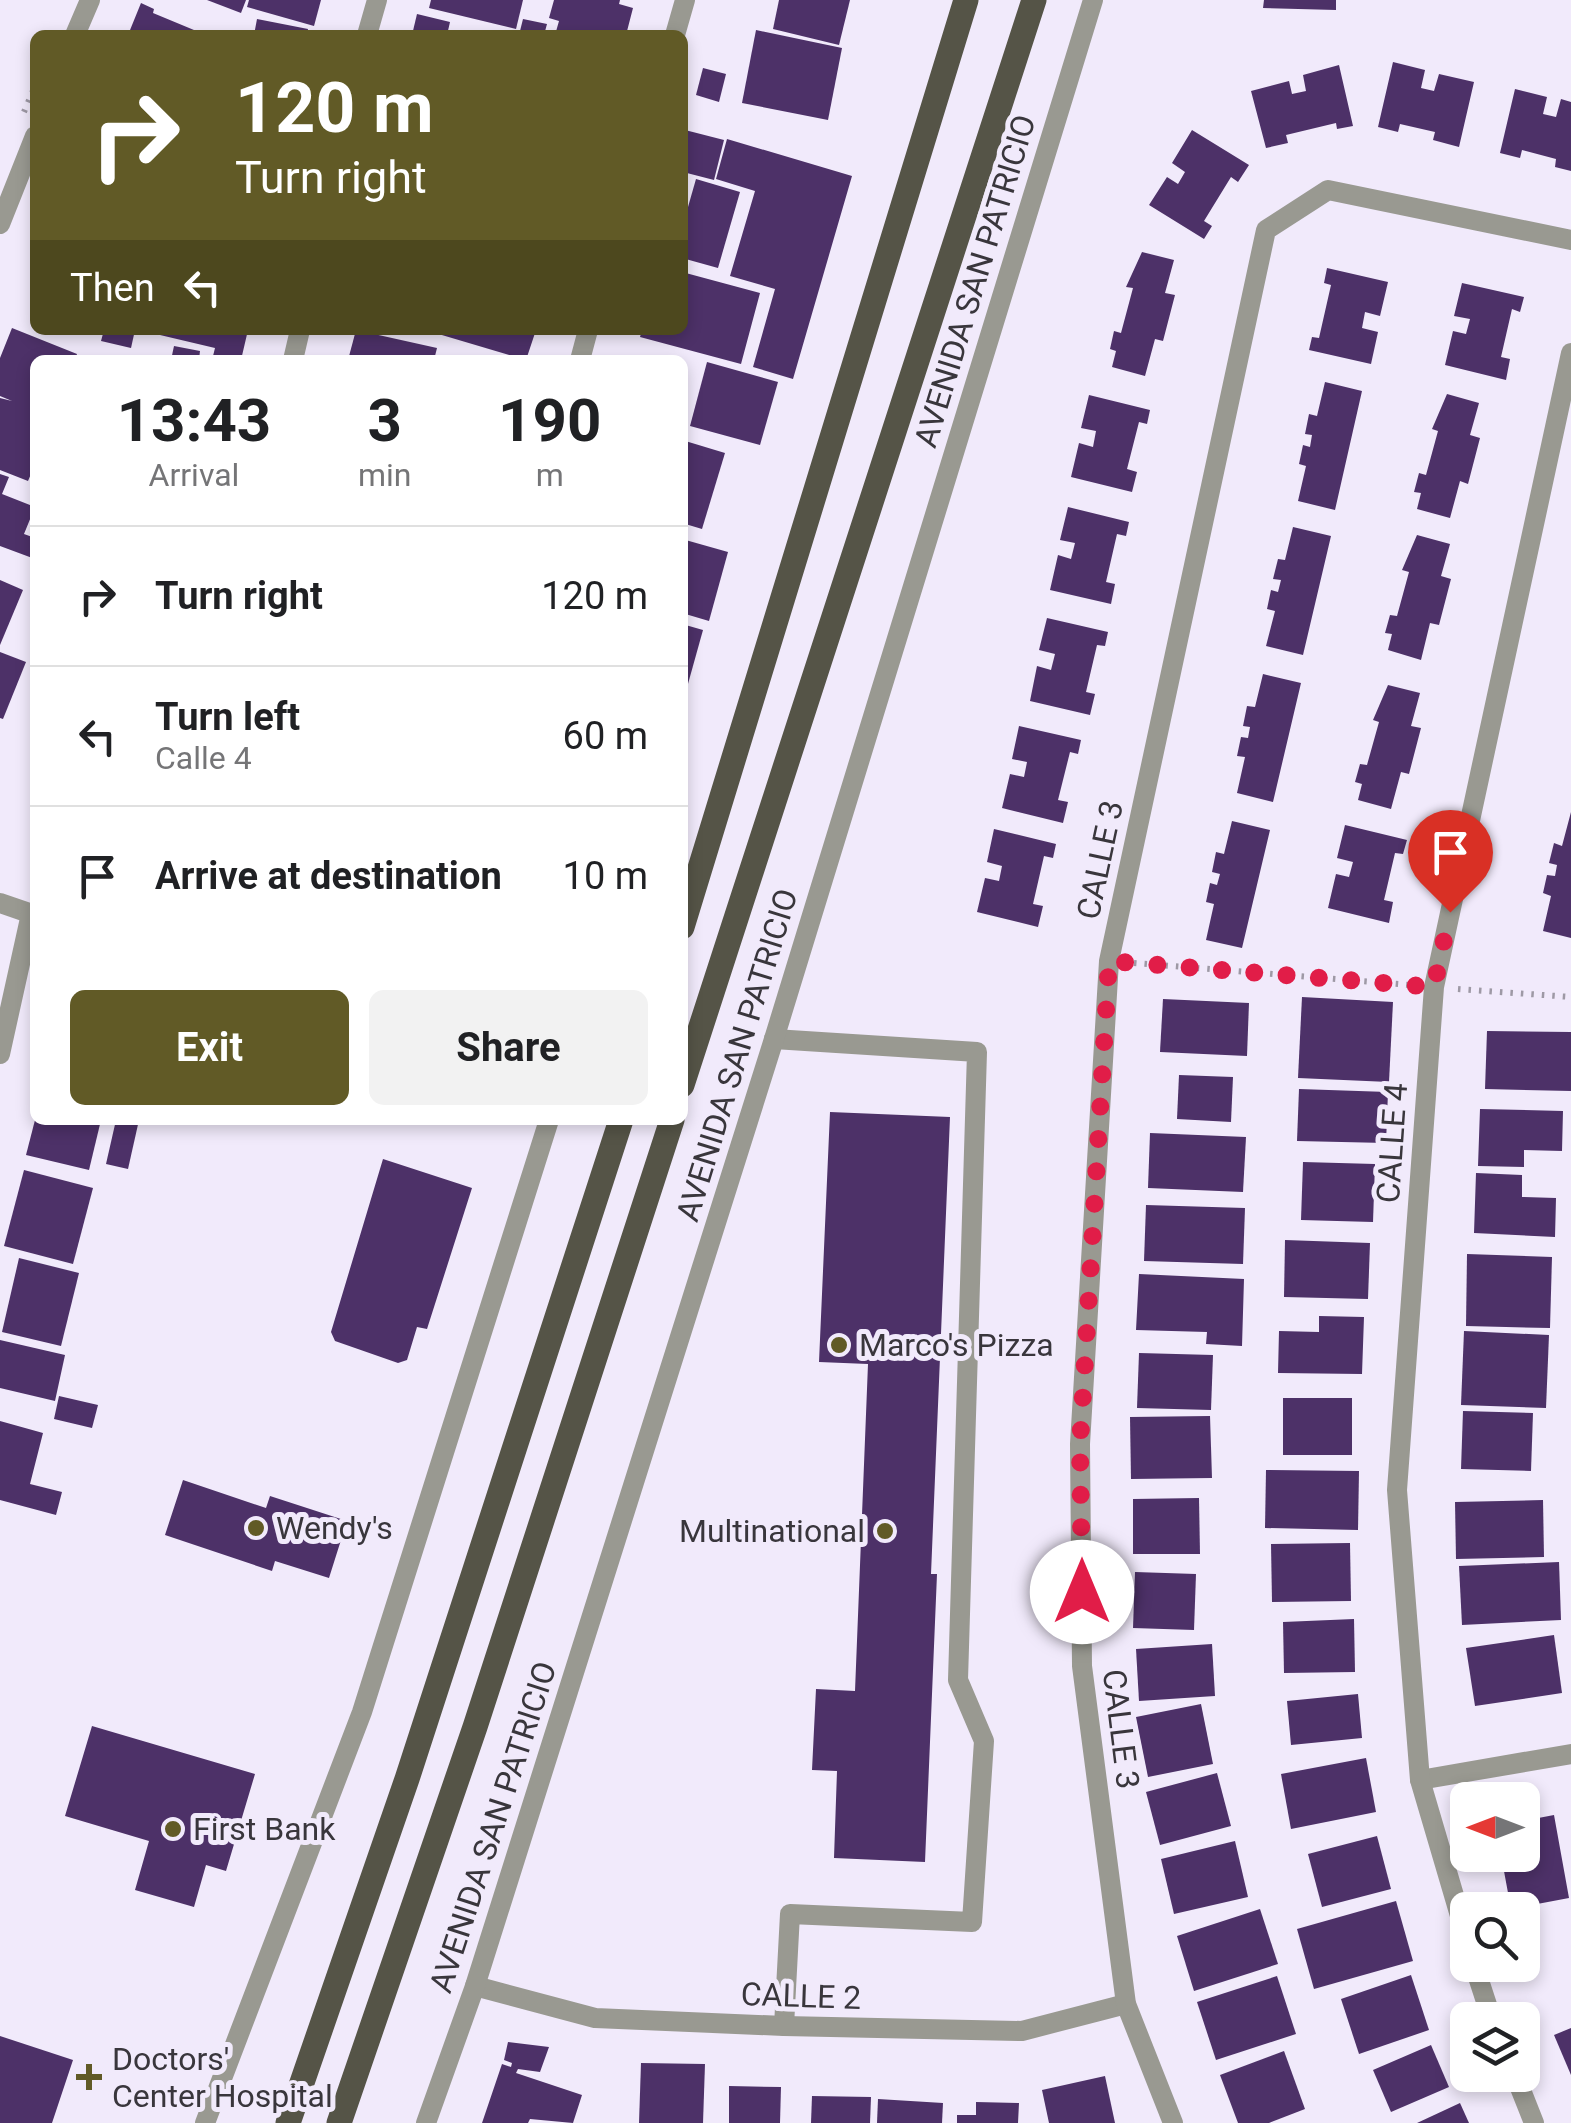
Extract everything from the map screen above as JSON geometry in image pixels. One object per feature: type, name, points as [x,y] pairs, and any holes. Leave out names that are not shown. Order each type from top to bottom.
[{"type":"main road","points":[[688,907],[966,0]]},
{"type":"main road","points":[[688,1066],[772,803],[860,548],[1034,0]]},
{"type":"main road","points":[[288,2123],[407,1779],[618,1125]]},
{"type":"main road","points":[[339,2123],[475,1728],[670,1125]]},
{"type":"street","points":[[77,30],[90,0]]},
{"type":"street","points":[[368,30],[377,0]]},
{"type":"street","points":[[676,30],[685,0]]},
{"type":"street","name":"AVENIDA SAN PATRICIO","points":[[426,2123],[475,1986],[774,1039],[1093,0]]},
{"type":"street","points":[[0,224],[30,149]]},
{"type":"street","name":"CALLE 3","points":[[1172,2123],[1126,2004],[1082,1666],[1080,1444],[1109,961],[1266,230],[1328,190],[1571,240]]},
{"type":"street","name":"CALLE 4","points":[[1453,1892],[1420,1780],[1397,1490],[1434,987],[1571,353]]},
{"type":"street","points":[[0,903],[30,914]]},
{"type":"street","points":[[0,1054],[30,928]]},
{"type":"street","points":[[774,1039],[977,1052],[958,1680],[984,1740],[972,1922],[790,1914],[784,2026]]},
{"type":"street","points":[[205,2123],[362,1712],[547,1125]]},
{"type":"street","points":[[1420,1780],[1571,1754]]},
{"type":"street","name":"CALLE 2","points":[[475,1986],[595,2018],[784,2026],[1022,2032],[1126,2004]]},
{"type":"street","points":[[1522,2092],[1534,2123]]},
{"type":"path","points":[[1109,961],[1571,997]]},
{"type":"building","points":[[207,0],[246,0],[241,13]]},
{"type":"building","points":[[249,0],[321,0],[314,26],[247,7]]},
{"type":"building","points":[[431,0],[523,0],[516,29],[429,8]]},
{"type":"building","points":[[554,0],[620,0],[619,4],[633,8],[627,30],[556,30],[559,21],[549,18]]},
{"type":"building","points":[[779,0],[850,0],[839,45],[773,29]]},
{"type":"building","points":[[1264,0],[1336,0],[1336,10],[1263,8]]},
{"type":"building","points":[[141,3],[154,9],[153,13],[194,30],[130,30]]},
{"type":"building","points":[[417,14],[450,22],[448,30],[413,30]]},
{"type":"building","points":[[257,19],[308,29],[308,30],[255,30]]},
{"type":"building","points":[[523,19],[547,24],[545,30],[520,30]]},
{"type":"building","points":[[756,30],[842,48],[828,120],[742,103]]},
{"type":"building","points":[[1393,62],[1425,70],[1421,88],[1434,91],[1439,74],[1474,82],[1459,147],[1433,140],[1435,132],[1400,124],[1398,132],[1378,127]]},
{"type":"building","points":[[1339,65],[1353,126],[1337,129],[1336,123],[1286,135],[1288,143],[1266,148],[1251,91],[1289,81],[1292,94],[1306,91],[1303,75]]},
{"type":"building","points":[[703,68],[726,74],[719,102],[696,95]]},
{"type":"building","points":[[1515,89],[1547,97],[1543,114],[1556,117],[1561,99],[1571,102],[1571,171],[1555,167],[1556,159],[1522,150],[1520,158],[1500,153]]},
{"type":"building","points":[[1192,130],[1249,165],[1238,182],[1231,177],[1204,221],[1212,226],[1204,239],[1149,205],[1167,177],[1178,184],[1185,172],[1172,163]]},
{"type":"building","points":[[688,131],[724,140],[714,180],[688,173]]},
{"type":"building","points":[[727,139],[852,176],[793,379],[753,367],[775,289],[730,276],[755,191],[716,179]]},
{"type":"building","points":[[696,179],[740,192],[718,268],[688,260],[688,207]]},
{"type":"building","points":[[1142,252],[1174,260],[1165,293],[1175,295],[1163,341],[1155,339],[1145,376],[1112,367],[1116,351],[1110,349],[1114,331],[1121,333],[1133,288],[1126,287]]},
{"type":"building","points":[[1327,268],[1388,282],[1380,316],[1365,312],[1362,328],[1378,332],[1371,364],[1309,350],[1312,337],[1319,338],[1331,285],[1324,283]]},
{"type":"building","points":[[688,274],[760,293],[741,364],[640,337],[688,335]]},
{"type":"building","points":[[1462,283],[1524,297],[1520,312],[1512,309],[1501,357],[1510,359],[1506,380],[1445,365],[1453,331],[1466,334],[1470,319],[1454,316]]},
{"type":"building","points":[[12,328],[77,354],[30,355],[28,481],[0,470],[0,398],[12,401],[0,396],[0,358]]},
{"type":"building","points":[[103,335],[134,335],[131,348],[101,341]]},
{"type":"building","points":[[160,335],[247,335],[242,355],[213,355],[215,348]]},
{"type":"building","points":[[355,335],[378,335],[437,348],[435,355],[349,355]]},
{"type":"building","points":[[442,335],[534,335],[528,355],[509,355]]},
{"type":"building","points":[[174,346],[200,351],[200,355],[172,355]]},
{"type":"building","points":[[707,362],[778,382],[760,445],[690,426]]},
{"type":"building","points":[[1325,382],[1362,391],[1335,510],[1298,501],[1306,466],[1299,464],[1303,445],[1310,447],[1312,435],[1305,434],[1309,414],[1317,416]]},
{"type":"building","points":[[1447,394],[1479,403],[1470,435],[1480,438],[1468,484],[1460,481],[1450,518],[1417,509],[1421,493],[1414,492],[1419,473],[1426,475],[1438,431],[1432,429]]},
{"type":"building","points":[[1089,395],[1150,410],[1147,424],[1139,422],[1127,469],[1137,472],[1132,492],[1071,477],[1079,443],[1093,447],[1096,431],[1081,428]]},
{"type":"building","points":[[688,442],[725,453],[702,529],[688,525]]},
{"type":"building","points":[[0,474],[9,477],[2,494],[30,505],[24,534],[30,536],[30,557],[0,546]]},
{"type":"building","points":[[1068,507],[1129,522],[1126,536],[1117,534],[1106,582],[1115,584],[1111,604],[1050,590],[1058,555],[1071,559],[1075,543],[1060,540]]},
{"type":"building","points":[[1293,527],[1331,536],[1303,655],[1266,646],[1275,611],[1267,609],[1271,590],[1278,592],[1281,580],[1273,579],[1278,559],[1285,560]]},
{"type":"building","points":[[1417,535],[1450,544],[1441,576],[1451,579],[1439,625],[1430,623],[1421,660],[1388,650],[1392,634],[1385,633],[1390,615],[1397,616],[1409,572],[1402,570]]},
{"type":"building","points":[[688,541],[728,552],[709,621],[688,615]]},
{"type":"building","points":[[0,580],[23,590],[0,645]]},
{"type":"building","points":[[1047,618],[1108,632],[1105,646],[1097,645],[1086,692],[1095,694],[1090,715],[1030,701],[1037,666],[1051,670],[1055,654],[1039,650]]},
{"type":"building","points":[[688,626],[703,630],[688,684]]},
{"type":"building","points":[[0,652],[26,662],[3,719],[0,718]]},
{"type":"building","points":[[1263,674],[1301,683],[1273,802],[1237,793],[1245,757],[1237,756],[1241,737],[1248,738],[1250,727],[1243,726],[1247,706],[1255,707]]},
{"type":"building","points":[[1388,685],[1420,693],[1411,726],[1421,728],[1409,774],[1401,772],[1391,809],[1358,800],[1362,784],[1355,782],[1360,764],[1367,765],[1379,722],[1373,720]]},
{"type":"building","points":[[1019,726],[1081,740],[1078,754],[1070,752],[1058,800],[1068,802],[1063,823],[1002,808],[1010,774],[1024,777],[1027,762],[1012,759]]},
{"type":"building","points":[[1571,812],[1571,938],[1543,931],[1551,896],[1543,893],[1547,875],[1555,876],[1557,865],[1549,863],[1554,843],[1562,846]]},
{"type":"building","points":[[1232,821],[1270,830],[1242,948],[1206,940],[1214,904],[1206,902],[1210,883],[1217,885],[1220,874],[1212,872],[1216,852],[1224,854]]},
{"type":"building","points":[[1345,825],[1407,840],[1403,854],[1395,853],[1384,900],[1393,902],[1389,923],[1328,908],[1336,874],[1349,877],[1353,862],[1337,858]]},
{"type":"building","points":[[994,829],[1056,844],[1053,858],[1044,856],[1033,904],[1043,906],[1038,927],[977,912],[985,878],[999,881],[1002,866],[987,862]]},
{"type":"building","points":[[1302,997],[1393,1002],[1389,1082],[1298,1078]]},
{"type":"building","points":[[1163,999],[1249,1003],[1247,1056],[1160,1052]]},
{"type":"building","points":[[1487,1031],[1571,1032],[1571,1091],[1485,1089]]},
{"type":"building","points":[[1179,1075],[1233,1077],[1231,1122],[1177,1119]]},
{"type":"building","points":[[1299,1089],[1388,1092],[1386,1143],[1297,1141]]},
{"type":"building","points":[[1480,1109],[1563,1111],[1562,1151],[1524,1150],[1524,1167],[1478,1166]]},
{"type":"building","points":[[830,1112],[950,1117],[931,1574],[937,1574],[925,1862],[834,1858],[837,1771],[812,1770],[816,1689],[855,1691],[868,1364],[819,1362]]},
{"type":"building","points":[[34,1125],[100,1125],[89,1170],[26,1155]]},
{"type":"building","points":[[115,1125],[138,1125],[128,1169],[106,1164]]},
{"type":"building","points":[[1150,1133],[1246,1137],[1243,1192],[1148,1188]]},
{"type":"building","points":[[383,1159],[472,1188],[427,1329],[417,1327],[407,1360],[398,1363],[335,1341],[331,1332]]},
{"type":"building","points":[[1303,1162],[1375,1164],[1373,1222],[1301,1220]]},
{"type":"building","points":[[24,1170],[93,1188],[73,1264],[4,1246]]},
{"type":"building","points":[[1476,1173],[1522,1175],[1522,1197],[1556,1198],[1555,1237],[1474,1233]]},
{"type":"building","points":[[1146,1205],[1245,1208],[1243,1264],[1144,1261]]},
{"type":"building","points":[[1285,1240],[1370,1243],[1368,1299],[1284,1297]]},
{"type":"building","points":[[1467,1254],[1552,1257],[1550,1328],[1466,1326]]},
{"type":"building","points":[[19,1258],[79,1273],[61,1346],[2,1332]]},
{"type":"building","points":[[1139,1274],[1244,1279],[1242,1346],[1206,1344],[1207,1332],[1136,1330]]},
{"type":"building","points":[[1319,1316],[1364,1317],[1362,1374],[1278,1373],[1279,1331],[1319,1332]]},
{"type":"building","points":[[1464,1331],[1549,1335],[1546,1408],[1461,1405]]},
{"type":"building","points":[[0,1340],[65,1355],[55,1401],[0,1388]]},
{"type":"building","points":[[1139,1353],[1213,1355],[1211,1410],[1137,1408]]},
{"type":"building","points":[[59,1396],[98,1405],[92,1428],[54,1419]]},
{"type":"building","points":[[1283,1398],[1352,1398],[1352,1455],[1283,1455]]},
{"type":"building","points":[[1463,1411],[1533,1413],[1531,1471],[1461,1469]]},
{"type":"building","points":[[1210,1416],[1212,1478],[1131,1479],[1130,1417]]},
{"type":"building","points":[[0,1421],[43,1433],[30,1484],[62,1492],[56,1515],[0,1500]]},
{"type":"building","points":[[1266,1470],[1359,1471],[1358,1530],[1265,1528]]},
{"type":"building","name":"Wendy's","points":[[183,1480],[266,1508],[270,1496],[347,1521],[329,1578],[275,1561],[272,1571],[165,1535]]},
{"type":"building","points":[[1199,1498],[1200,1554],[1133,1554],[1133,1499]]},
{"type":"building","points":[[1543,1500],[1544,1557],[1456,1559],[1455,1502]]},
{"type":"building","points":[[1350,1543],[1351,1601],[1272,1602],[1271,1544]]},
{"type":"building","points":[[1559,1562],[1561,1620],[1462,1625],[1459,1566]]},
{"type":"building","points":[[1135,1572],[1196,1574],[1194,1630],[1133,1628]]},
{"type":"building","points":[[1354,1619],[1355,1672],[1284,1673],[1283,1622]]},
{"type":"building","points":[[1554,1635],[1562,1693],[1475,1706],[1466,1648]]},
{"type":"building","points":[[1212,1644],[1215,1696],[1139,1701],[1136,1649]]},
{"type":"building","points":[[1358,1694],[1362,1738],[1291,1745],[1287,1701]]},
{"type":"building","points":[[1201,1704],[1213,1764],[1148,1777],[1136,1717]]},
{"type":"building","name":"First Bank","points":[[92,1726],[255,1774],[226,1871],[206,1865],[194,1907],[135,1890],[149,1841],[65,1816]]},
{"type":"building","points":[[1366,1758],[1376,1812],[1291,1829],[1281,1774]]},
{"type":"building","points":[[1217,1773],[1231,1826],[1160,1845],[1146,1792]]},
{"type":"building","points":[[1554,1815],[1569,1898],[1540,1904],[1540,1892],[1508,1892],[1504,1872],[1540,1872],[1540,1818]]},
{"type":"building","points":[[1377,1836],[1391,1889],[1322,1907],[1308,1854]]},
{"type":"building","points":[[1235,1841],[1248,1897],[1174,1914],[1161,1859]]},
{"type":"building","points":[[1396,1901],[1413,1961],[1314,1989],[1297,1929]]},
{"type":"building","points":[[1260,1909],[1278,1964],[1194,1991],[1177,1936]]},
{"type":"building","points":[[1411,1975],[1429,2030],[1359,2054],[1341,1999]]},
{"type":"building","points":[[1277,1976],[1296,2034],[1216,2060],[1197,2002]]},
{"type":"building","points":[[1571,2028],[1571,2075],[1554,2035]]},
{"type":"building","points":[[0,2036],[73,2060],[52,2123],[0,2123]]},
{"type":"building","points":[[508,2042],[549,2047],[540,2072],[518,2069],[516,2073],[582,2095],[573,2123],[530,2119],[528,2123],[482,2123],[502,2064],[511,2067],[512,2063],[504,2060]]},
{"type":"building","points":[[1431,2045],[1449,2087],[1391,2112],[1373,2070]]},
{"type":"building","points":[[1284,2051],[1305,2109],[1269,2123],[1238,2123],[1220,2075]]},
{"type":"building","points":[[641,2063],[705,2064],[703,2123],[639,2123]]},
{"type":"building","points":[[1105,2076],[1115,2123],[1049,2123],[1042,2090]]},
{"type":"building","points":[[729,2086],[781,2087],[780,2123],[729,2123]]},
{"type":"building","points":[[812,2096],[871,2097],[870,2123],[811,2123]]},
{"type":"building","points":[[878,2099],[943,2103],[942,2123],[877,2123]]},
{"type":"building","points":[[976,2102],[1019,2103],[1018,2123],[957,2123],[957,2115],[976,2115]]},
{"type":"building","points":[[1460,2103],[1469,2123],[1417,2123]]},
{"type":"place","name":"Marco's Pizza","points":[[839,1345]]},
{"type":"place","name":"Wendy's","points":[[256,1528]]},
{"type":"place","name":"Multinational","points":[[885,1531]]},
{"type":"place","name":"First Bank","points":[[173,1829]]},
{"type":"place","name":"Doctors' Center Hospital","points":[[89,2077]]},
{"type":"route","points":[[1082,1592],[1080,1444],[1109,961],[1434,987],[1450,912]]}]
